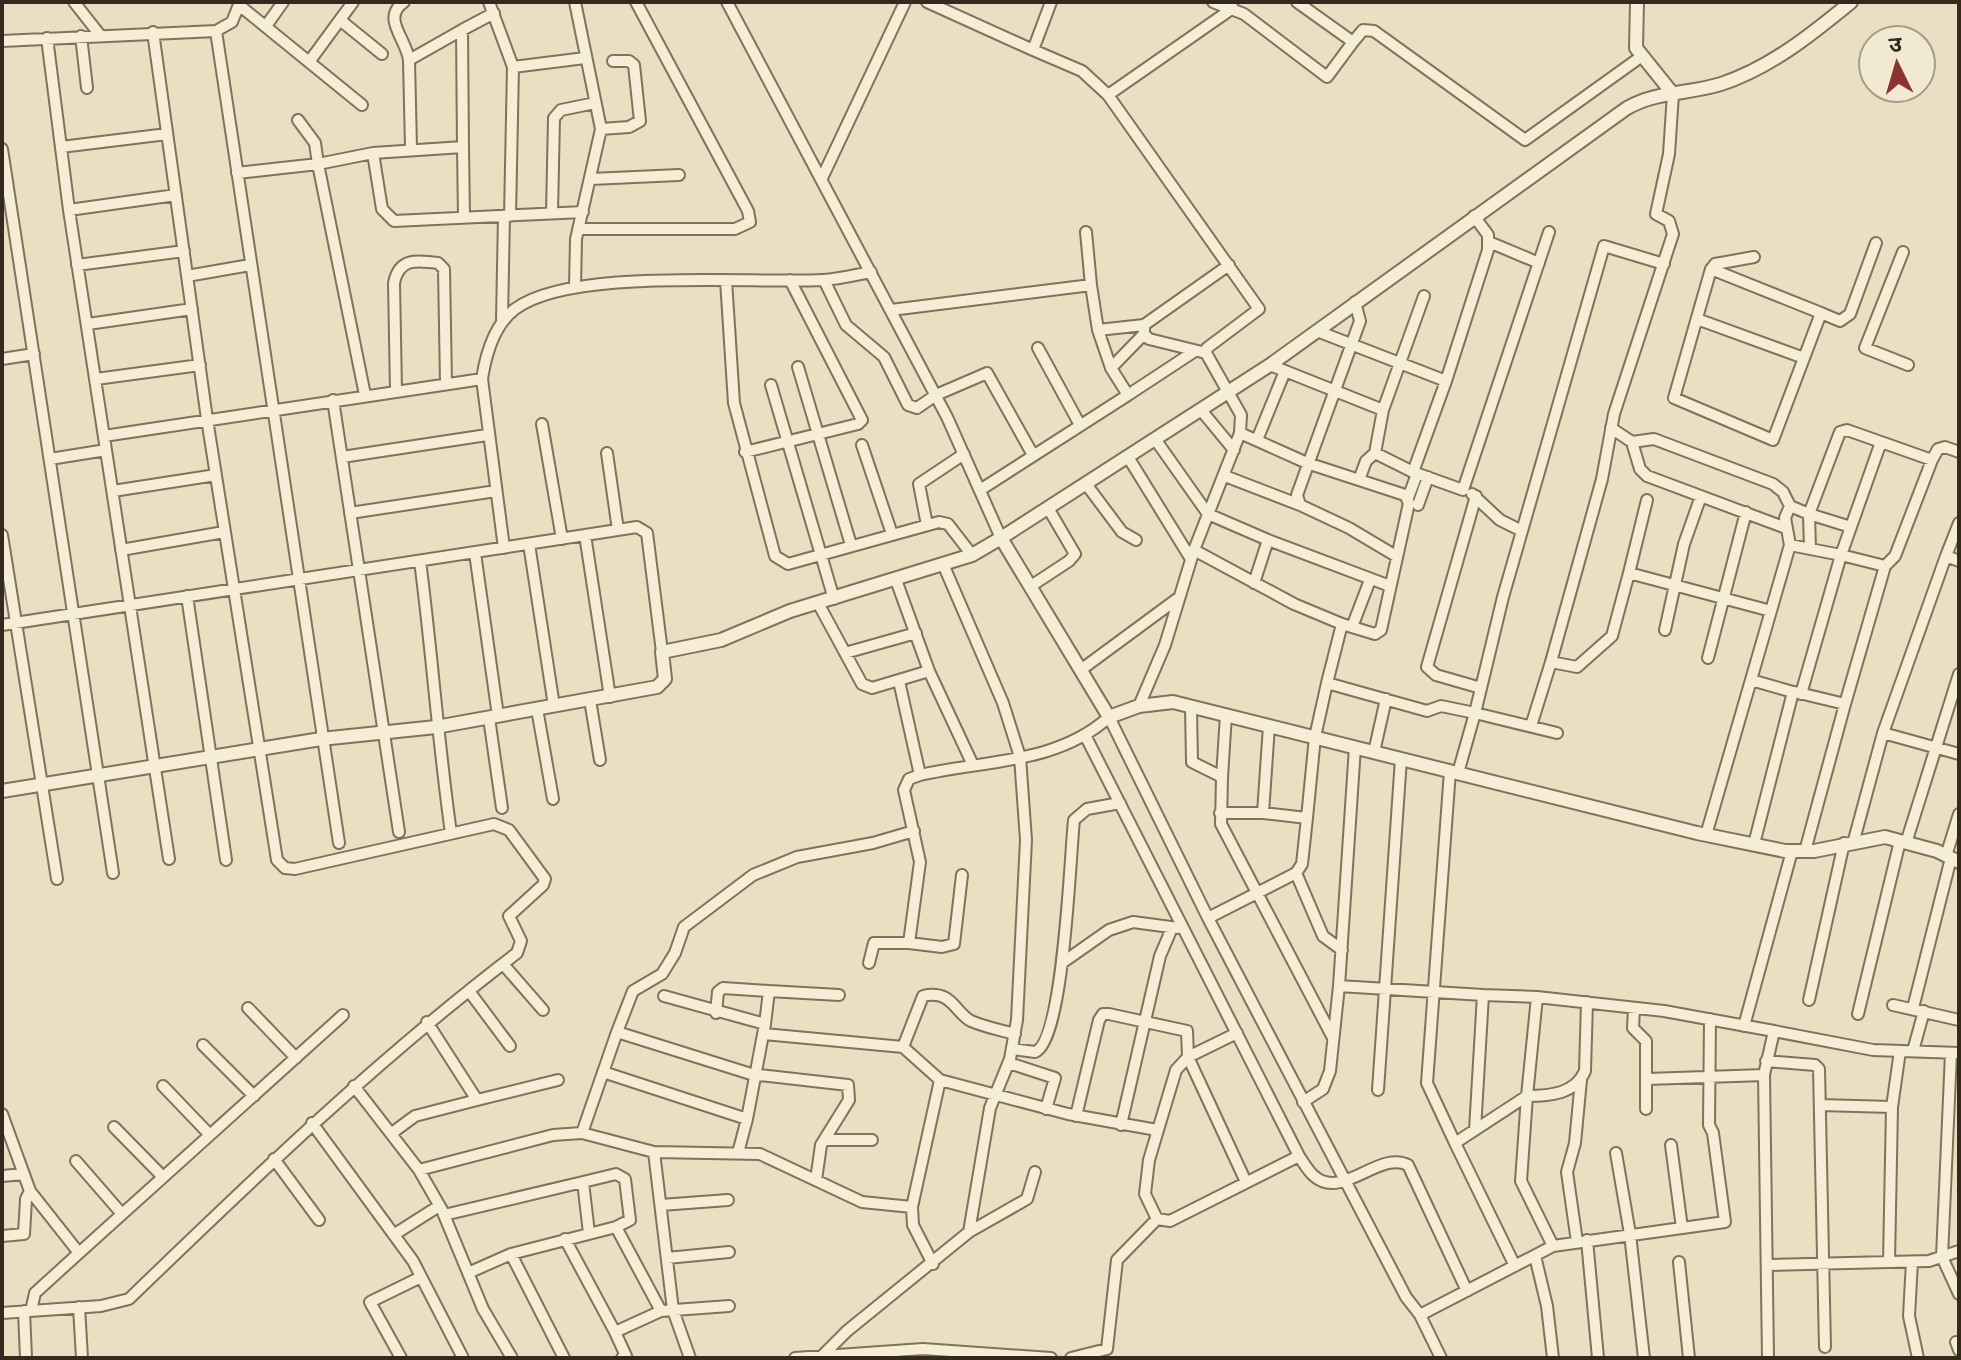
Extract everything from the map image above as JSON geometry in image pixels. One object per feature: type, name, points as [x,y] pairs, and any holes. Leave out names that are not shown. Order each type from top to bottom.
[{"type":"street","points":[[74,2],[100,35]]},
{"type":"street","points":[[266,26],[283,2]]},
{"type":"street","points":[[309,62],[353,2]]},
{"type":"street","points":[[404,2],[394,10],[392,18],[404,41],[409,60],[411,148]]},
{"type":"street","points":[[489,2],[513,67],[502,320],[490,344],[482,379],[504,548]]},
{"type":"street","points":[[575,2],[601,129],[574,250],[575,287]]},
{"type":"street","points":[[579,229],[735,229],[750,222],[748,211],[636,2]]},
{"type":"street","points":[[727,2],[936,395],[1001,538],[1082,669],[1104,721],[1406,1297],[1420,1315],[1441,1358]]},
{"type":"street","points":[[822,178],[905,2]]},
{"type":"street","points":[[927,2],[1082,71],[1108,95],[1259,309],[1201,352],[980,490]]},
{"type":"street","points":[[1033,50],[1051,2]]},
{"type":"street","points":[[1213,2],[1233,8],[1327,77],[1363,30],[1374,31],[1525,140],[1642,56]]},
{"type":"street","points":[[1297,2],[1353,42]]},
{"type":"street","points":[[1531,726],[1602,479],[1611,428],[1664,264],[1672,226],[1656,214],[1669,154],[1673,94],[1642,56],[1635,42],[1637,2]]},
{"type":"street","points":[[662,652],[721,640],[790,611],[972,555],[1270,365],[1627,108],[1651,96],[1724,83],[1760,67],[1805,38],[1851,2]]},
{"type":"street","points":[[2,41],[216,31],[232,22],[240,3],[362,105]]},
{"type":"street","points":[[1108,95],[1233,8]]},
{"type":"street","points":[[409,60],[494,13]]},
{"type":"street","points":[[340,20],[382,54]]},
{"type":"street","points":[[462,30],[464,218]]},
{"type":"street","points":[[216,31],[339,843]]},
{"type":"street","points":[[2,1313],[121,1303],[129,1299],[312,1123],[427,1022],[521,947],[510,922],[512,910],[543,885],[545,879],[502,825],[451,833],[295,869],[285,868],[277,860],[207,419],[153,32]]},
{"type":"street","points":[[81,36],[87,88]]},
{"type":"street","points":[[47,38],[77,265],[169,859]]},
{"type":"street","points":[[513,67],[585,58]]},
{"type":"street","points":[[601,129],[634,126],[641,116],[634,65],[629,61],[613,61]]},
{"type":"street","points":[[552,213],[554,118],[561,110],[595,103]]},
{"type":"street","points":[[298,120],[315,143],[365,395]]},
{"type":"street","points":[[61,147],[167,134]]},
{"type":"street","points":[[237,173],[318,164],[411,148],[463,147]]},
{"type":"street","points":[[2,149],[7,218],[34,354],[113,873]]},
{"type":"street","points":[[373,153],[380,200],[389,219],[403,222],[583,212]]},
{"type":"street","points":[[591,179],[679,175]]},
{"type":"street","points":[[69,210],[176,195]]},
{"type":"street","points":[[1474,216],[1489,242],[1539,263]]},
{"type":"street","points":[[1086,232],[1098,330],[1111,368],[1128,395]]},
{"type":"street","points":[[1463,490],[1549,232]]},
{"type":"street","points":[[1128,457],[1192,555],[1347,625],[1379,633],[1419,474],[1489,242]]},
{"type":"street","points":[[1711,269],[1840,321],[1850,314],[1876,243]]},
{"type":"street","points":[[1515,1266],[1428,1091],[1433,992],[1454,772],[1475,713],[1522,531],[1604,246],[1664,264]]},
{"type":"street","points":[[77,265],[184,251]]},
{"type":"street","points":[[1903,252],[1865,348],[1908,365]]},
{"type":"street","points":[[1754,257],[1715,264],[1711,269],[1674,398],[1676,402],[1773,440],[1821,313]]},
{"type":"street","points":[[396,391],[394,283],[399,267],[407,261],[438,263],[444,269],[446,383]]},
{"type":"street","points":[[187,276],[250,265]]},
{"type":"street","points":[[1111,368],[1144,329],[1229,265]]},
{"type":"street","points":[[502,320],[528,301],[575,287],[726,280],[824,280],[871,272]]},
{"type":"street","points":[[726,280],[729,368],[745,452],[775,556],[788,564],[944,522],[972,555]]},
{"type":"street","points":[[745,452],[819,435],[862,420],[790,280]]},
{"type":"street","points":[[824,280],[846,325],[884,357],[908,405],[917,408],[936,395],[987,373],[1033,455]]},
{"type":"street","points":[[891,310],[1091,285]]},
{"type":"street","points":[[1359,480],[1366,461],[1375,453],[1383,410],[1424,296]]},
{"type":"street","points":[[1300,505],[1297,495],[1307,463],[1361,315],[1355,302]]},
{"type":"street","points":[[88,324],[192,309]]},
{"type":"street","points":[[1697,319],[1804,358]]},
{"type":"street","points":[[1098,330],[1144,329]]},
{"type":"street","points":[[1139,706],[1165,645],[1192,555],[1225,476],[1240,433],[1241,415],[1201,352],[1149,339],[1144,329]]},
{"type":"street","points":[[1317,331],[1446,381]]},
{"type":"street","points":[[1038,348],[1080,425]]},
{"type":"street","points":[[2,359],[34,354]]},
{"type":"street","points":[[96,379],[200,365]]},
{"type":"street","points":[[1270,365],[1383,410]]},
{"type":"street","points":[[798,367],[851,545]]},
{"type":"street","points":[[1257,440],[1285,371]]},
{"type":"street","points":[[104,436],[482,379]]},
{"type":"street","points":[[771,385],[834,599]]},
{"type":"street","points":[[333,400],[358,571],[387,734],[399,832]]},
{"type":"street","points":[[1201,410],[1234,450]]},
{"type":"street","points":[[542,424],[562,539]]},
{"type":"street","points":[[1611,428],[1632,442],[1640,469],[1647,476],[1786,528]]},
{"type":"street","points":[[1810,549],[1809,514],[1840,432],[1847,430],[1932,460]]},
{"type":"street","points":[[1240,433],[1307,463],[1413,502]]},
{"type":"street","points":[[342,457],[487,435]]},
{"type":"street","points":[[1155,439],[1208,514],[1390,586]]},
{"type":"street","points":[[1632,442],[1654,439],[1773,484],[1783,492],[1790,506],[1851,527]]},
{"type":"street","points":[[1754,844],[1797,693],[1881,442]]},
{"type":"street","points":[[862,445],[892,534]]},
{"type":"street","points":[[1744,1026],[1885,566],[1895,556],[1938,449],[1945,447],[1959,452]]},
{"type":"street","points":[[50,459],[106,450]]},
{"type":"street","points":[[607,453],[618,530]]},
{"type":"street","points":[[1375,453],[1476,496],[1500,520],[1522,531]]},
{"type":"street","points":[[927,525],[919,484],[964,454]]},
{"type":"street","points":[[113,491],[216,475]]},
{"type":"street","points":[[1225,476],[1300,505],[1396,556]]},
{"type":"street","points":[[1086,484],[1122,532],[1136,540]]},
{"type":"street","points":[[350,513],[496,491]]},
{"type":"street","points":[[1476,496],[1427,667],[1436,675],[1481,688]]},
{"type":"street","points":[[1665,630],[1701,496]]},
{"type":"street","points":[[1551,662],[1577,667],[1612,636],[1647,500]]},
{"type":"street","points":[[1706,835],[1790,545],[1785,518],[1790,506]]},
{"type":"street","points":[[1031,586],[1075,554],[1048,508]]},
{"type":"street","points":[[1708,658],[1746,512]]},
{"type":"street","points":[[1809,1000],[1849,842],[1883,733],[1959,523]]},
{"type":"street","points":[[2,625],[637,527],[647,533],[665,679],[663,684],[610,697],[436,727],[321,739],[2,791]]},
{"type":"street","points":[[121,550],[224,532]]},
{"type":"street","points":[[2,535],[4,569],[57,879]]},
{"type":"street","points":[[585,535],[610,697]]},
{"type":"street","points":[[1254,583],[1268,540]]},
{"type":"street","points":[[529,544],[554,706]]},
{"type":"street","points":[[1790,545],[1885,566]]},
{"type":"street","points":[[475,553],[502,808]]},
{"type":"street","points":[[1946,556],[1959,561]]},
{"type":"street","points":[[420,561],[438,701],[436,727],[451,833]]},
{"type":"street","points":[[943,564],[1003,703],[1020,757],[1026,840],[1023,939],[1015,1034],[1009,1063],[994,1097],[969,1232]]},
{"type":"street","points":[[1629,573],[1771,611]]},
{"type":"street","points":[[896,580],[929,671],[972,763]]},
{"type":"street","points":[[1208,918],[1296,873],[1302,864],[1315,737],[1327,683],[1347,625],[1370,580]]},
{"type":"street","points":[[187,596],[226,860]]},
{"type":"street","points":[[1082,669],[1179,598]]},
{"type":"street","points":[[818,603],[866,687],[929,671]]},
{"type":"street","points":[[845,653],[916,633]]},
{"type":"street","points":[[1858,1014],[1903,842],[1959,674]]},
{"type":"street","points":[[1751,680],[1845,704]]},
{"type":"street","points":[[899,681],[920,775]]},
{"type":"street","points":[[1327,683],[1427,711],[1441,706],[1557,733]]},
{"type":"street","points":[[1374,752],[1386,699]]},
{"type":"street","points":[[590,700],[600,760]]},
{"type":"street","points":[[909,943],[920,862],[905,784],[920,775],[972,763],[1048,754],[1087,734],[1104,721],[1139,706],[1173,702],[1706,835],[1799,851],[1885,837],[1952,858]]},
{"type":"street","points":[[1191,707],[1192,762],[1222,777]]},
{"type":"street","points":[[537,709],[553,799]]},
{"type":"street","points":[[1226,715],[1221,824],[1333,1038]]},
{"type":"street","points":[[1263,813],[1269,726]]},
{"type":"street","points":[[1883,733],[1959,754]]},
{"type":"street","points":[[1087,734],[1299,1156],[1314,1177],[1345,1181],[1389,1162],[1400,1161],[1408,1165],[1467,1291]]},
{"type":"street","points":[[1303,1102],[1323,1089],[1330,1071],[1342,950],[1355,747]]},
{"type":"street","points":[[1378,1090],[1401,759]]},
{"type":"street","points":[[1012,1049],[1035,1052],[1044,1047],[1062,963],[1074,820],[1087,809],[1120,803]]},
{"type":"street","points":[[1220,813],[1263,813],[1307,818]]},
{"type":"street","points":[[1913,1051],[1959,814]]},
{"type":"street","points":[[582,1133],[633,991],[662,974],[675,953],[684,927],[753,875],[797,857],[873,843],[914,831]]},
{"type":"street","points":[[1296,873],[1323,936],[1342,950]]},
{"type":"street","points":[[869,963],[874,943],[942,947],[954,944],[962,875]]},
{"type":"street","points":[[1062,963],[1109,930],[1133,922],[1184,929]]},
{"type":"street","points":[[1121,1125],[1163,946],[1172,928]]},
{"type":"street","points":[[503,964],[543,1010]]},
{"type":"street","points":[[1339,986],[1587,1002],[1710,1019],[1873,1050],[1955,1053],[1942,1257],[1959,1294]]},
{"type":"street","points":[[716,1013],[718,992],[723,988],[839,995]]},
{"type":"street","points":[[469,991],[510,1046]]},
{"type":"street","points":[[738,1153],[758,1075],[769,991]]},
{"type":"street","points":[[903,1047],[923,996],[931,995],[952,1001],[966,1018],[1015,1034]]},
{"type":"street","points":[[1475,1130],[1483,995]]},
{"type":"street","points":[[664,996],[765,1029],[903,1047],[940,1080],[994,1097],[1076,1116],[1157,1130]]},
{"type":"street","points":[[1537,997],[1521,1181],[1553,1246]]},
{"type":"street","points":[[1587,1002],[1585,1071],[1581,1080],[1575,1143],[1567,1172],[1582,1241],[1598,1358]]},
{"type":"street","points":[[1893,1005],[1959,1020]]},
{"type":"street","points":[[248,1008],[296,1058]]},
{"type":"street","points":[[1634,1008],[1633,1028],[1646,1041],[1646,1109]]},
{"type":"street","points":[[1076,1116],[1103,1014],[1187,1031],[1188,1057],[1246,1182]]},
{"type":"street","points":[[26,1358],[27,1311],[35,1293],[343,1015]]},
{"type":"street","points":[[1420,1315],[1553,1246],[1725,1222],[1713,1133],[1709,1125],[1707,1077],[1710,1019]]},
{"type":"street","points":[[427,1022],[477,1100]]},
{"type":"street","points":[[1768,1358],[1764,1075],[1774,1031]]},
{"type":"street","points":[[617,1032],[758,1075],[848,1085],[849,1100],[824,1140],[816,1180]]},
{"type":"street","points":[[1157,1219],[1145,1194],[1157,1130],[1176,1070],[1188,1057],[1237,1033]]},
{"type":"street","points":[[203,1045],[254,1096]]},
{"type":"street","points":[[1889,1262],[1892,1107],[1900,1051]]},
{"type":"street","points":[[1766,1061],[1815,1065],[1820,1075],[1825,1347]]},
{"type":"street","points":[[1009,1063],[1055,1078],[1046,1109]]},
{"type":"street","points":[[603,1072],[747,1119]]},
{"type":"street","points":[[1647,1079],[1764,1075]]},
{"type":"street","points":[[392,1133],[415,1116],[558,1080]]},
{"type":"street","points":[[933,1264],[916,1234],[912,1207],[940,1080]]},
{"type":"street","points":[[1455,1143],[1527,1096],[1558,1094],[1581,1080]]},
{"type":"street","points":[[163,1086],[210,1135]]},
{"type":"street","points":[[354,1086],[419,1170],[442,1211],[483,1309],[512,1358]]},
{"type":"street","points":[[1820,1105],[1892,1107]]},
{"type":"street","points":[[2,1114],[30,1191],[79,1253]]},
{"type":"street","points":[[312,1123],[395,1234],[463,1358]]},
{"type":"street","points":[[114,1127],[163,1177]]},
{"type":"street","points":[[419,1170],[553,1135],[582,1133],[654,1152],[760,1154],[862,1202],[912,1207]]},
{"type":"street","points":[[824,1140],[872,1140]]},
{"type":"street","points":[[1671,1145],[1682,1228]]},
{"type":"street","points":[[654,1152],[673,1310],[690,1358]]},
{"type":"street","points":[[1616,1153],[1630,1234],[1644,1358]]},
{"type":"street","points":[[1157,1219],[1170,1221],[1299,1156]]},
{"type":"street","points":[[274,1159],[319,1220]]},
{"type":"street","points":[[76,1161],[122,1214]]},
{"type":"street","points":[[821,1356],[969,1232],[1027,1199],[1035,1172]]},
{"type":"street","points":[[2,1176],[24,1174]]},
{"type":"street","points":[[395,1234],[442,1211],[616,1174],[625,1179],[630,1220],[616,1227],[511,1254],[468,1273]]},
{"type":"street","points":[[583,1182],[589,1233]]},
{"type":"street","points":[[2,1236],[24,1234],[26,1199],[30,1191]]},
{"type":"street","points":[[661,1205],[728,1200]]},
{"type":"street","points":[[1071,1358],[1107,1349],[1117,1260],[1157,1219]]},
{"type":"street","points":[[616,1227],[661,1311]]},
{"type":"street","points":[[565,1239],[615,1332],[625,1357]]},
{"type":"street","points":[[1768,1265],[1912,1262],[1959,1251]]},
{"type":"street","points":[[667,1258],[729,1252]]},
{"type":"street","points":[[511,1254],[564,1358]]},
{"type":"street","points":[[1535,1256],[1547,1306],[1553,1358]]},
{"type":"street","points":[[1679,1262],[1689,1358]]},
{"type":"street","points":[[1912,1262],[1909,1316],[1918,1358]]},
{"type":"street","points":[[401,1358],[370,1302],[421,1277]]},
{"type":"street","points":[[615,1332],[661,1311],[729,1306]]},
{"type":"street","points":[[79,1307],[82,1358]]},
{"type":"street","points":[[795,1358],[923,1349],[1051,1358]]}]
